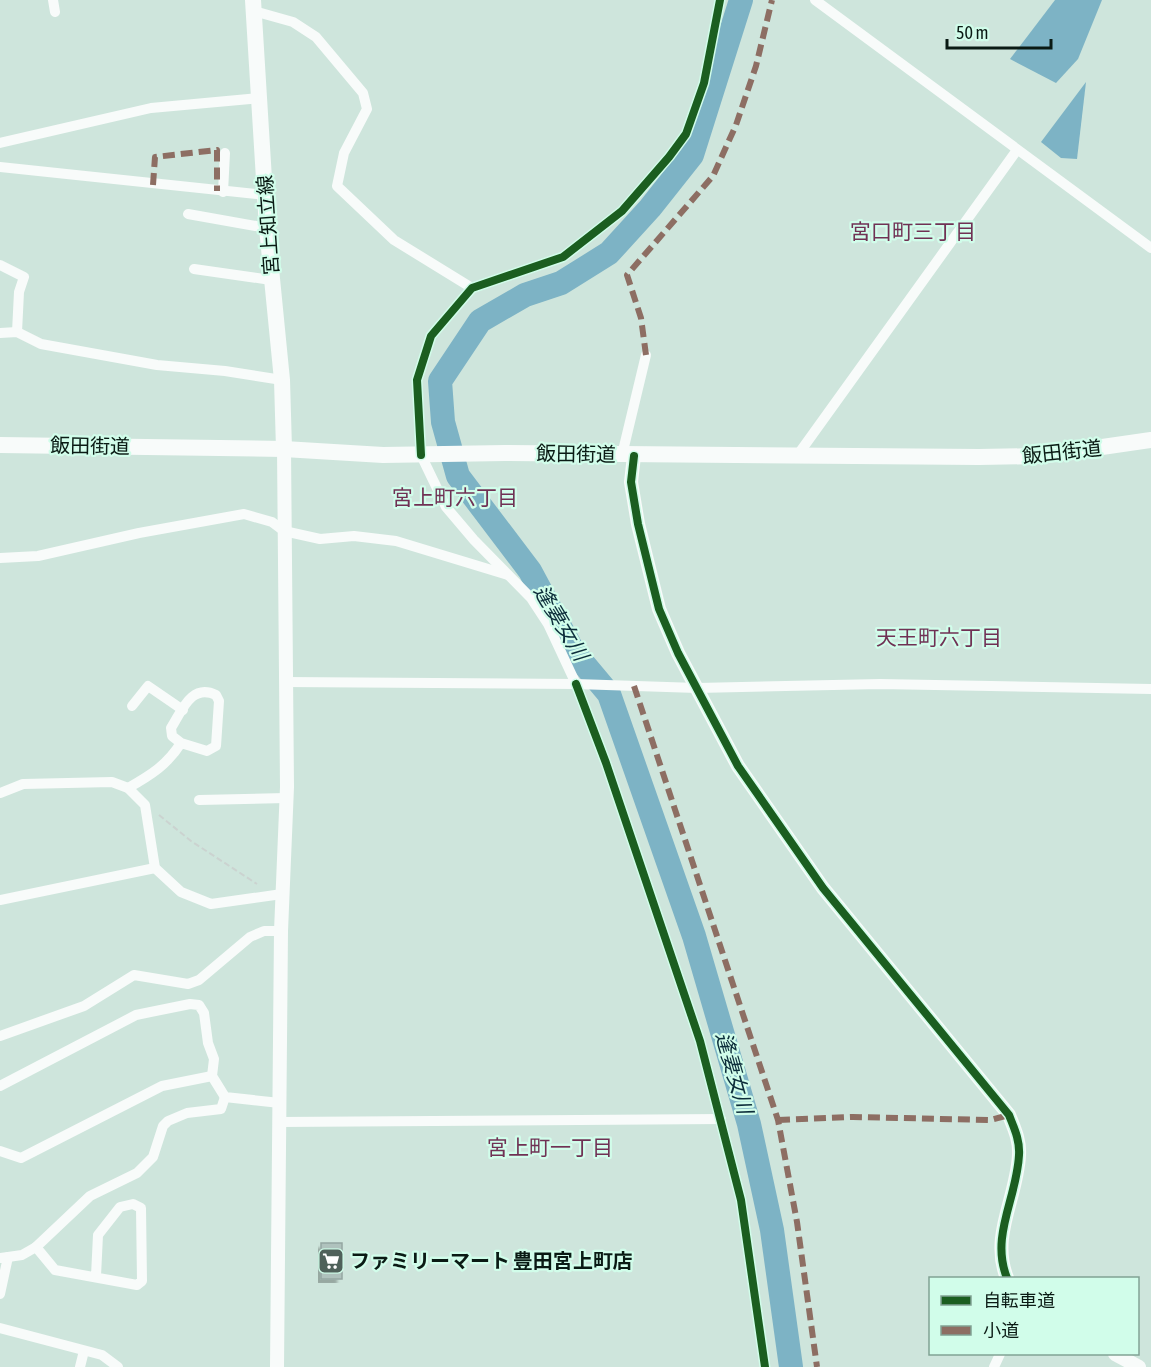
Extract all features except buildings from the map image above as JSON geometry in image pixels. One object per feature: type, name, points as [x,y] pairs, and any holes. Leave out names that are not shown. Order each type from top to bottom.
[{"type":"main road","name":"宮上知立線","points":[[253,5],[271,280],[282,380],[284,449]]},
{"type":"main road","name":"飯田街道","points":[[0,445],[284,449],[426,455],[505,453],[1040,456],[1151,440]]},
{"type":"street","points":[[53,0],[55,12]]},
{"type":"street","points":[[815,0],[1151,248]]},
{"type":"street","points":[[253,5],[293,22],[316,38],[363,93],[367,109],[344,153],[338,186],[394,240],[472,288]]},
{"type":"street","points":[[0,143],[151,108],[260,98]]},
{"type":"street","points":[[797,456],[1017,150]]},
{"type":"street","points":[[223,192],[225,153]]},
{"type":"street","points":[[0,166],[266,195]]},
{"type":"street","points":[[188,214],[267,228]]},
{"type":"street","points":[[0,265],[24,277],[19,292],[18,332]]},
{"type":"street","points":[[194,269],[271,280]]},
{"type":"street","points":[[0,333],[18,332],[41,344],[109,357],[282,380]]},
{"type":"street","points":[[646,355],[628,455],[638,524],[659,609],[738,766],[789,842],[1009,1115],[1017,1134],[1019,1153],[1017,1176],[1001,1233],[1001,1258],[1007,1277]]},
{"type":"street","points":[[1151,440],[1151,447]]},
{"type":"street","points":[[277,1367],[281,931],[286,798],[284,449]]},
{"type":"street","points":[[426,455],[446,507],[531,597],[548,624],[579,684]]},
{"type":"street","points":[[0,558],[38,556],[139,533],[244,514],[272,522],[284,531],[321,539],[354,536],[384,538],[508,575]]},
{"type":"street","points":[[285,682],[579,684],[697,688],[880,684],[1151,688]]},
{"type":"street","points":[[132,706],[148,686],[183,710]]},
{"type":"street","points":[[208,692],[219,700],[216,746],[207,751],[181,742],[172,735],[171,728],[195,693],[208,692]]},
{"type":"street","points":[[128,788],[169,761],[181,742]]},
{"type":"street","points":[[0,793],[22,784],[112,782],[128,788],[145,805],[155,868],[172,886],[205,903],[282,894]]},
{"type":"street","points":[[199,800],[286,798]]},
{"type":"street","points":[[0,900],[155,868]]},
{"type":"street","points":[[0,1036],[84,1006],[134,975],[188,984],[199,980],[250,937],[264,931],[281,931]]},
{"type":"street","points":[[0,1086],[136,1015],[190,1004],[199,1005],[204,1012],[214,1059],[212,1076],[225,1097]]},
{"type":"street","points":[[0,1152],[21,1158],[162,1086],[212,1076]]},
{"type":"street","points":[[225,1097],[280,1103]]},
{"type":"street","points":[[0,1294],[4,1257],[22,1255],[36,1247],[90,1196],[137,1173],[153,1157],[163,1126],[168,1121],[187,1113],[221,1109],[225,1097]]},
{"type":"street","points":[[280,1122],[721,1119]]},
{"type":"street","points":[[36,1247],[55,1270],[137,1285],[142,1281],[141,1208],[133,1204],[120,1207],[98,1235],[96,1276]]},
{"type":"street","points":[[0,1328],[102,1355],[118,1367]]},
{"type":"street","points":[[80,1367],[84,1351]]},
{"type":"street","points":[[1118,1355],[1139,1367]]},
{"type":"path","points":[[426,455],[417,380],[431,336],[472,288],[563,256],[622,211],[669,158],[686,134],[704,83],[720,0]]},
{"type":"path","points":[[579,684],[700,1041],[741,1200],[765,1367]]},
{"type":"path","points":[[145,805],[191,841],[259,885]]},
{"type":"water","points":[[1055,0],[1102,0],[1078,59],[1056,83],[1010,59]]},
{"type":"water","points":[[1086,82],[1077,159],[1061,158],[1041,142]]},
{"type":"waterway","name":"逢妻女川","points":[[741,0],[692,155],[650,208],[609,253],[561,283],[525,295],[480,321],[440,381],[443,422],[458,476],[530,571],[573,651],[609,694],[694,936],[749,1124],[772,1230],[791,1367]]},
{"type":"marked path","points":[[646,355],[641,318],[627,275],[713,176],[736,125],[756,66],[772,0]]},
{"type":"marked path","points":[[153,185],[155,157],[217,150],[217,191]]},
{"type":"marked path","points":[[634,686],[778,1120],[797,1222],[817,1367]]},
{"type":"marked path","points":[[778,1120],[853,1117],[991,1120],[1009,1115]]},
{"type":"cycle path","points":[[421,455],[417,380],[431,336],[472,288],[563,257],[622,211],[669,157],[686,134],[704,83],[720,0]]},
{"type":"cycle path","points":[[634,456],[631,482],[638,524],[659,609],[678,653],[738,766],[823,888],[1009,1115],[1018,1139],[1019,1155],[1001,1247],[1007,1277]]},
{"type":"cycle path","points":[[576,684],[606,763],[700,1041],[741,1200],[765,1367]]},
{"type":"place","name":"ファミリーマート 豊田宮上町店","points":[[331,1261]]},
{"type":"district","name":"宮口町三丁目","points":[[913,232]]},
{"type":"district","name":"宮上町六丁目","points":[[455,498]]},
{"type":"district","name":"天王町六丁目","points":[[939,638]]},
{"type":"district","name":"宮上町一丁目","points":[[550,1148]]}]
